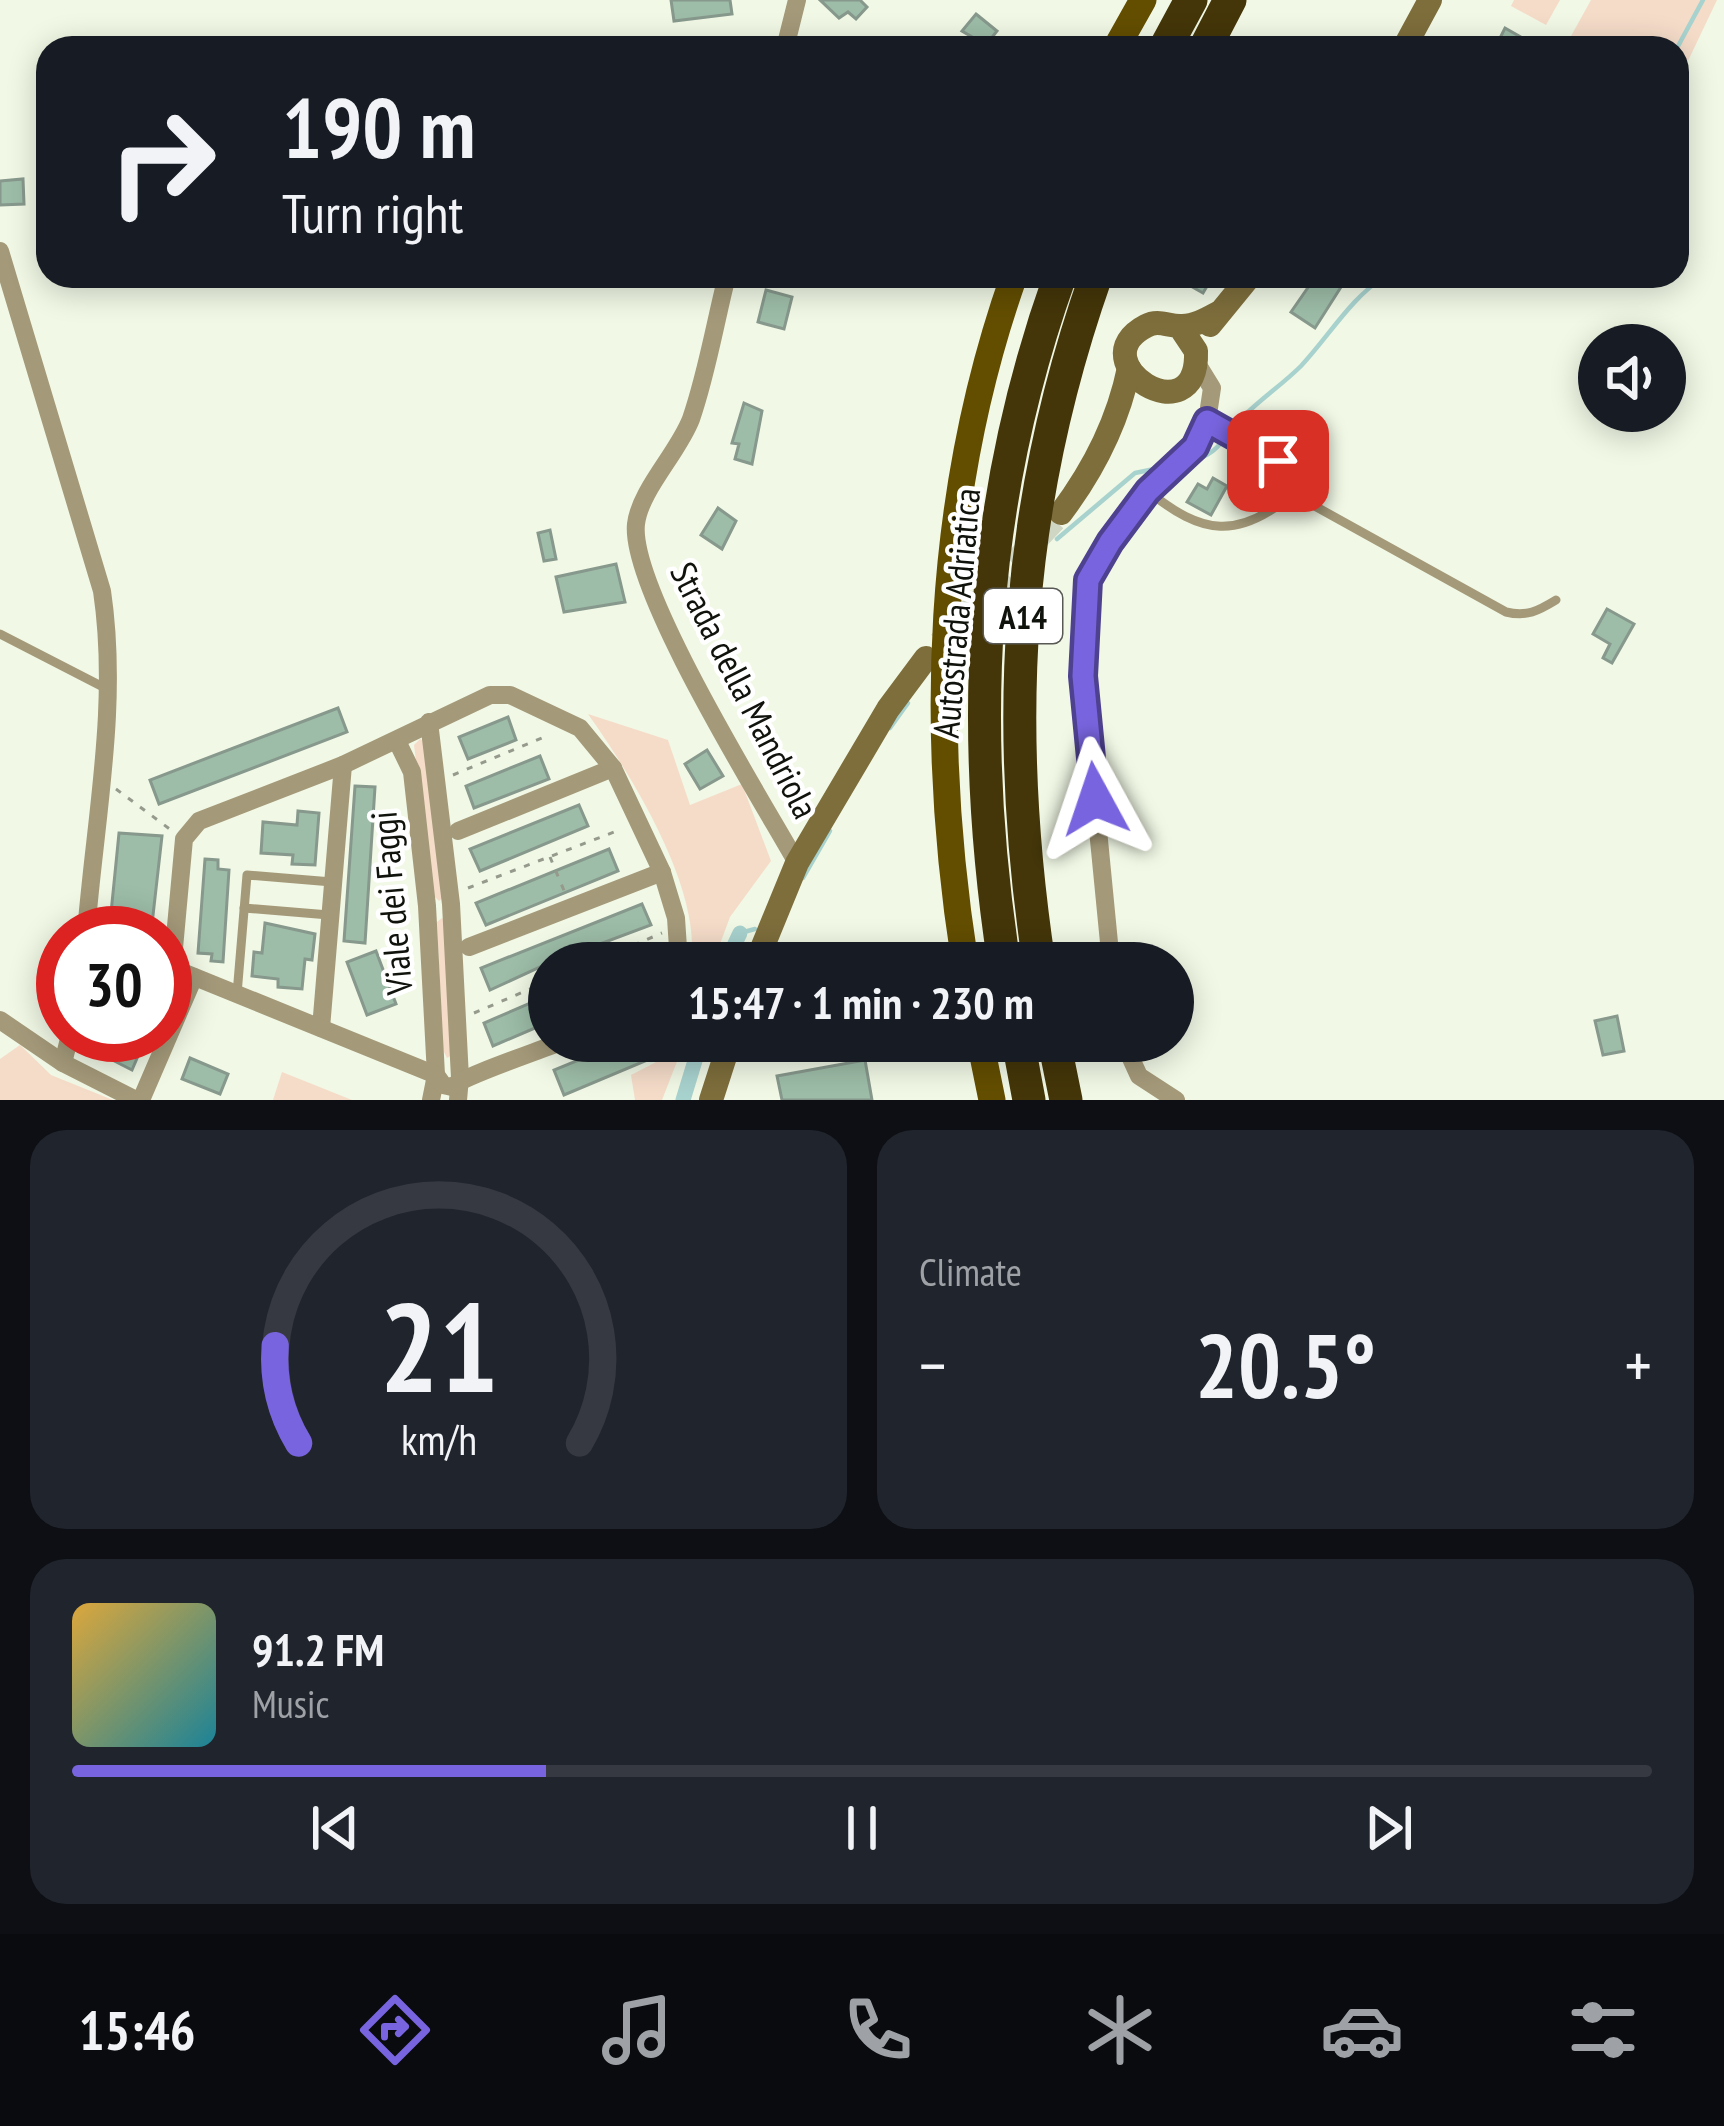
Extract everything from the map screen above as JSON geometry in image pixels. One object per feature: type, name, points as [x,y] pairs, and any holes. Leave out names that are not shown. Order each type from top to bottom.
[{"type":"highway","points":[[1172,36],[1191,0]]},
{"type":"highway","points":[[1211,36],[1231,0]]},
{"type":"highway","name":"Autostrada Adriatica","points":[[1002,942],[983,785],[983,669],[992,559],[1013,434],[1056,288]]},
{"type":"highway","name":"Autostrada Adriatica","points":[[1037,942],[1019,784],[1017,704],[1025,580],[1047,444],[1069,353],[1092,288]]},
{"type":"highway","points":[[1022,1062],[1029,1100]]},
{"type":"highway","points":[[1058,1062],[1066,1100]]},
{"type":"main road","points":[[1123,36],[1143,0]]},
{"type":"main road","points":[[1410,36],[1430,0]]},
{"type":"main road","points":[[962,942],[946,807],[946,590],[981,382],[1010,288]]},
{"type":"main road","points":[[1118,416],[1185,383],[1218,313],[1240,288]]},
{"type":"main road","points":[[1180,327],[1218,313]]},
{"type":"main road","points":[[1061,513],[1118,416],[1129,368],[1128,347],[1140,330],[1160,322],[1180,327],[1193,341],[1196,357]]},
{"type":"main road","points":[[1129,368],[1142,386],[1164,390]]},
{"type":"main road","points":[[765,942],[797,863],[888,709],[926,658]]},
{"type":"main road","points":[[711,1100],[723,1062]]},
{"type":"main road","points":[[984,1062],[992,1100]]},
{"type":"street","points":[[787,36],[797,0]]},
{"type":"street","points":[[0,251],[102,591],[110,645],[111,691],[89,906]]},
{"type":"street","name":"Strada della Mandriola","points":[[724,288],[690,419],[636,524],[638,548],[681,654],[797,863]]},
{"type":"street","points":[[1196,357],[1212,388],[1222,430]]},
{"type":"street","points":[[1164,390],[1201,405],[1222,430]]},
{"type":"street","points":[[1109,942],[1083,676],[1088,580],[1148,491],[1195,447],[1222,430]]},
{"type":"street","points":[[528,1055],[482,1074],[460,1078],[454,1069],[444,1068],[436,1075],[180,971],[173,959],[184,839],[190,829],[199,820],[397,741],[490,694],[510,695],[580,728],[613,768],[662,872],[676,918],[678,942]]},
{"type":"street","name":"Viale dei Faggi","points":[[429,722],[450,892],[458,1100]]},
{"type":"street","name":"Viale dei Faggi","points":[[397,741],[412,772],[427,906],[436,1075],[431,1100]]},
{"type":"street","points":[[321,1028],[343,765]]},
{"type":"street","points":[[458,831],[613,768]]},
{"type":"street","points":[[470,947],[662,872]]},
{"type":"street","points":[[0,1020],[63,1063],[138,1100],[194,977]]},
{"type":"street","points":[[1133,1062],[1139,1076],[1176,1100]]},
{"type":"lane","points":[[1222,430],[1278,461],[1293,494],[1506,612],[1534,613],[1556,600]]},
{"type":"lane","points":[[1148,491],[1182,519],[1213,527],[1246,524],[1270,513],[1293,494]]},
{"type":"lane","points":[[0,634],[111,691]]},
{"type":"lane","points":[[237,994],[247,875],[333,882]]},
{"type":"lane","points":[[244,908],[330,915]]},
{"type":"path","points":[[448,777],[548,735]]},
{"type":"path","points":[[101,778],[172,831]]},
{"type":"path","points":[[458,892],[634,824]]},
{"type":"path","points":[[549,856],[571,907]]},
{"type":"path","points":[[643,942],[669,931]]},
{"type":"path","points":[[466,1016],[528,990]]},
{"type":"shaded area","points":[[1514,0],[1560,0],[1546,25],[1511,6]]},
{"type":"shaded area","points":[[1591,0],[1717,0],[1689,59],[1689,36],[1571,36]]},
{"type":"shaded area","points":[[588,714],[668,740],[690,805],[742,784],[771,861],[730,917],[721,942],[691,942],[674,867],[623,767]]},
{"type":"shaded area","points":[[420,739],[426,742],[444,897],[439,901],[433,895],[414,745]]},
{"type":"shaded area","points":[[442,918],[448,924],[453,1054],[447,1058],[437,922]]},
{"type":"shaded area","points":[[20,1045],[51,1075],[113,1100],[0,1100],[0,1059]]},
{"type":"shaded area","points":[[656,1062],[677,1062],[662,1100],[635,1100],[631,1075]]},
{"type":"shaded area","points":[[282,1072],[352,1100],[273,1100]]},
{"type":"building","points":[[671,0],[730,0],[732,14],[674,21]]},
{"type":"building","points":[[820,0],[860,0],[867,7],[856,19],[848,12],[839,18]]},
{"type":"building","points":[[976,14],[997,31],[993,36],[971,36],[962,31]]},
{"type":"building","points":[[23,179],[24,204],[0,205],[0,181]]},
{"type":"building","points":[[1308,288],[1340,288],[1315,328],[1291,312]]},
{"type":"building","points":[[766,290],[792,297],[784,329],[758,322]]},
{"type":"building","points":[[744,403],[762,411],[752,464],[735,459],[739,444],[732,443]]},
{"type":"building","points":[[1213,478],[1227,486],[1211,515],[1187,502],[1198,484],[1207,489]]},
{"type":"building","points":[[718,508],[736,521],[722,549],[701,535]]},
{"type":"building","points":[[550,530],[556,559],[544,561],[538,533]]},
{"type":"building","points":[[616,564],[625,602],[564,612],[556,577]]},
{"type":"building","points":[[1607,609],[1634,624],[1612,663],[1603,658],[1610,644],[1593,634]]},
{"type":"building","points":[[338,708],[347,732],[159,804],[150,780]]},
{"type":"building","points":[[508,717],[516,740],[468,759],[459,737]]},
{"type":"building","points":[[707,750],[723,776],[700,789],[685,764]]},
{"type":"building","points":[[540,756],[549,779],[474,808],[466,786]]},
{"type":"building","points":[[355,786],[375,787],[365,943],[344,941]]},
{"type":"building","points":[[579,805],[588,826],[480,871],[470,849]]},
{"type":"building","points":[[298,811],[319,813],[315,865],[292,864],[293,855],[261,853],[263,822],[297,825]]},
{"type":"building","points":[[119,833],[162,836],[154,906],[112,906]]},
{"type":"building","points":[[609,849],[618,871],[486,925],[476,903]]},
{"type":"building","points":[[205,859],[218,860],[218,869],[229,870],[223,962],[211,961],[212,954],[198,953]]},
{"type":"building","points":[[642,904],[651,925],[605,942],[546,942]]},
{"type":"building","points":[[265,923],[315,934],[312,960],[305,959],[302,989],[278,987],[278,979],[252,976],[254,952],[262,953]]},
{"type":"building","points":[[528,949],[528,973],[490,990],[481,968]]},
{"type":"building","points":[[376,951],[396,1004],[367,1015],[347,962]]},
{"type":"building","points":[[528,1004],[528,1031],[493,1046],[484,1023]]},
{"type":"building","points":[[1617,1016],[1624,1051],[1603,1055],[1595,1021]]},
{"type":"building","points":[[192,1059],[228,1074],[220,1094],[182,1079]]},
{"type":"building","points":[[574,1062],[643,1062],[564,1095],[554,1070]]},
{"type":"building","points":[[865,1062],[872,1100],[782,1100],[777,1076]]},
{"type":"waterway","points":[[1684,36],[1703,0]]},
{"type":"waterway","points":[[1187,462],[1216,448],[1244,415],[1301,366],[1371,288]]},
{"type":"waterway","points":[[1057,539],[1135,473],[1164,467]]},
{"type":"waterway","points":[[890,728],[908,703]]},
{"type":"waterway","points":[[803,878],[830,831]]},
{"type":"waterway","points":[[740,933],[755,929]]},
{"type":"waterway","points":[[736,942],[740,933]]},
{"type":"waterway","points":[[683,1100],[695,1062]]},
{"type":"tunnel","points":[[940,643],[1061,513]]},
{"type":"route","points":[[1095,799],[1083,676],[1088,580],[1148,491],[1195,447],[1207,421],[1278,461]]}]
